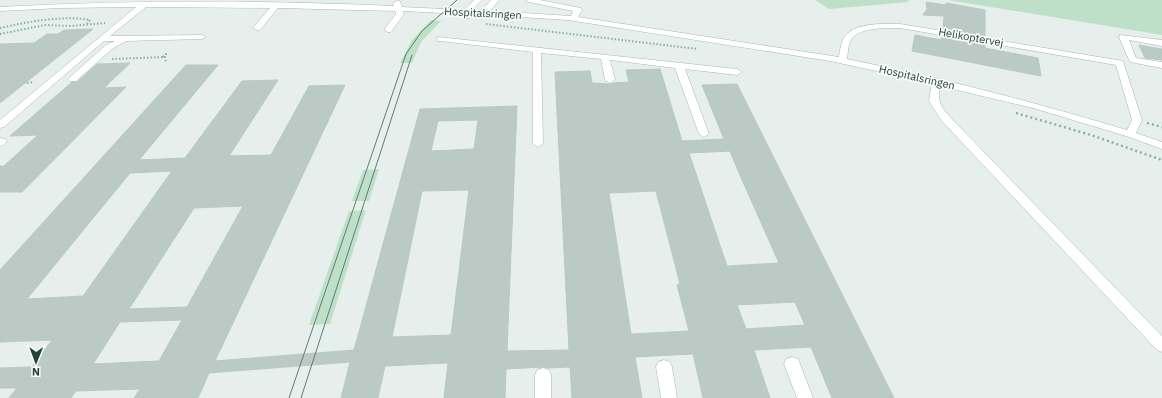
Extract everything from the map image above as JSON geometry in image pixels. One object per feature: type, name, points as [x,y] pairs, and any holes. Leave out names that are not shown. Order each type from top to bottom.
[{"type":"street","points":[[2,9],[14,0]]},
{"type":"street","points":[[453,11],[471,0]]},
{"type":"street","points":[[475,16],[478,0]]},
{"type":"street","points":[[475,16],[487,0]]},
{"type":"street","points":[[475,16],[495,0]]},
{"type":"street","points":[[529,0],[578,10],[573,19]]},
{"type":"street","points":[[0,125],[144,5]]},
{"type":"street","name":"Hospitalsringen","points":[[2,9],[60,6],[144,5],[336,6],[399,8],[453,11],[475,16],[665,34]]},
{"type":"street","points":[[257,28],[276,6]]},
{"type":"street","name":"Hospitalsringen","points":[[276,6],[348,11],[399,8]]},
{"type":"street","points":[[388,30],[399,8],[475,16],[612,25]]},
{"type":"street","name":"Hospitalsringen","points":[[475,16],[573,19],[842,61],[937,81],[1036,106],[1130,134],[1162,146]]},
{"type":"street","name":"Helikoptervej","points":[[842,61],[848,39],[855,32],[872,28],[900,26],[1162,70]]},
{"type":"street","points":[[102,39],[202,37]]},
{"type":"street","points":[[1162,43],[1123,37],[1133,60],[1162,65]]},
{"type":"street","points":[[73,79],[109,47],[127,39]]},
{"type":"street","points":[[441,39],[737,72]]},
{"type":"street","points":[[536,50],[538,144]]},
{"type":"street","points":[[605,57],[610,80]]},
{"type":"street","points":[[1120,63],[1137,120],[1130,134]]},
{"type":"street","points":[[679,66],[704,134]]},
{"type":"street","points":[[937,81],[934,91],[934,104],[945,118],[1162,346]]},
{"type":"street","points":[[792,364],[804,398]]},
{"type":"street","points":[[664,367],[669,398]]},
{"type":"street","points":[[543,375],[543,398]]},
{"type":"path","points":[[475,16],[703,50]]},
{"type":"path","points":[[0,28],[24,22],[86,18],[90,20],[87,24]]},
{"type":"path","points":[[45,25],[50,20]]},
{"type":"path","points":[[0,34],[45,25],[111,23]]},
{"type":"path","points":[[163,57],[166,54],[164,54]]},
{"type":"path","points":[[111,59],[120,57],[163,57]]},
{"type":"path","points":[[163,57],[165,57],[166,64]]},
{"type":"path","points":[[1015,113],[1097,137],[1162,160]]},
{"type":"green space","points":[[815,0],[908,0],[909,2],[829,9]]},
{"type":"green space","points":[[948,0],[1162,0],[1162,35]]},
{"type":"green space","points":[[431,20],[441,21],[421,42],[412,63],[400,63],[412,40]]},
{"type":"green space","points":[[379,169],[369,201],[352,201],[363,170]]},
{"type":"green space","points":[[366,210],[330,324],[309,325],[349,211]]},
{"type":"building","points":[[926,2],[946,5],[946,3],[985,10],[985,37],[943,30],[944,16],[923,15],[927,9]]},
{"type":"building","points":[[93,29],[0,103],[0,44],[34,43],[47,34],[58,34],[64,30]]},
{"type":"building","points":[[915,35],[941,40],[942,37],[985,44],[985,48],[1038,58],[1041,76],[912,51]]},
{"type":"building","points":[[1139,45],[1162,49],[1162,60],[1145,58]]},
{"type":"building","points":[[130,63],[104,88],[126,87],[22,192],[0,192],[0,166],[4,166],[38,135],[10,136],[72,82],[77,82],[97,64]]},
{"type":"building","points":[[186,65],[218,65],[139,160],[185,158],[242,81],[278,80],[229,156],[271,155],[309,86],[345,85],[215,361],[354,350],[420,109],[517,106],[507,351],[569,350],[555,72],[590,71],[592,83],[611,84],[629,82],[626,70],[660,69],[682,141],[724,139],[702,85],[737,84],[894,398],[832,398],[811,347],[754,350],[770,398],[703,398],[693,354],[635,357],[642,398],[572,398],[570,367],[543,367],[506,369],[505,398],[444,398],[448,363],[385,366],[378,398],[341,398],[350,362],[209,373],[198,398],[134,398],[140,389],[76,391],[71,398],[9,398],[17,388],[0,388],[0,368],[32,367],[52,340],[0,342],[0,270]],"holes":[[[478,120],[474,149],[431,151],[438,121]],[[730,151],[779,263],[727,266],[689,153]],[[172,171],[83,296],[27,299],[130,173]],[[469,190],[451,335],[392,337],[422,191]],[[656,191],[680,284],[677,285],[689,331],[631,334],[609,193]],[[243,206],[187,307],[129,309],[194,208]],[[795,302],[805,325],[746,329],[737,305]],[[182,320],[159,361],[93,364],[120,322]]]},
{"type":"tram line","points":[[289,398],[406,54],[422,31],[457,0]]},
{"type":"tram line","points":[[301,398],[412,55]]}]
